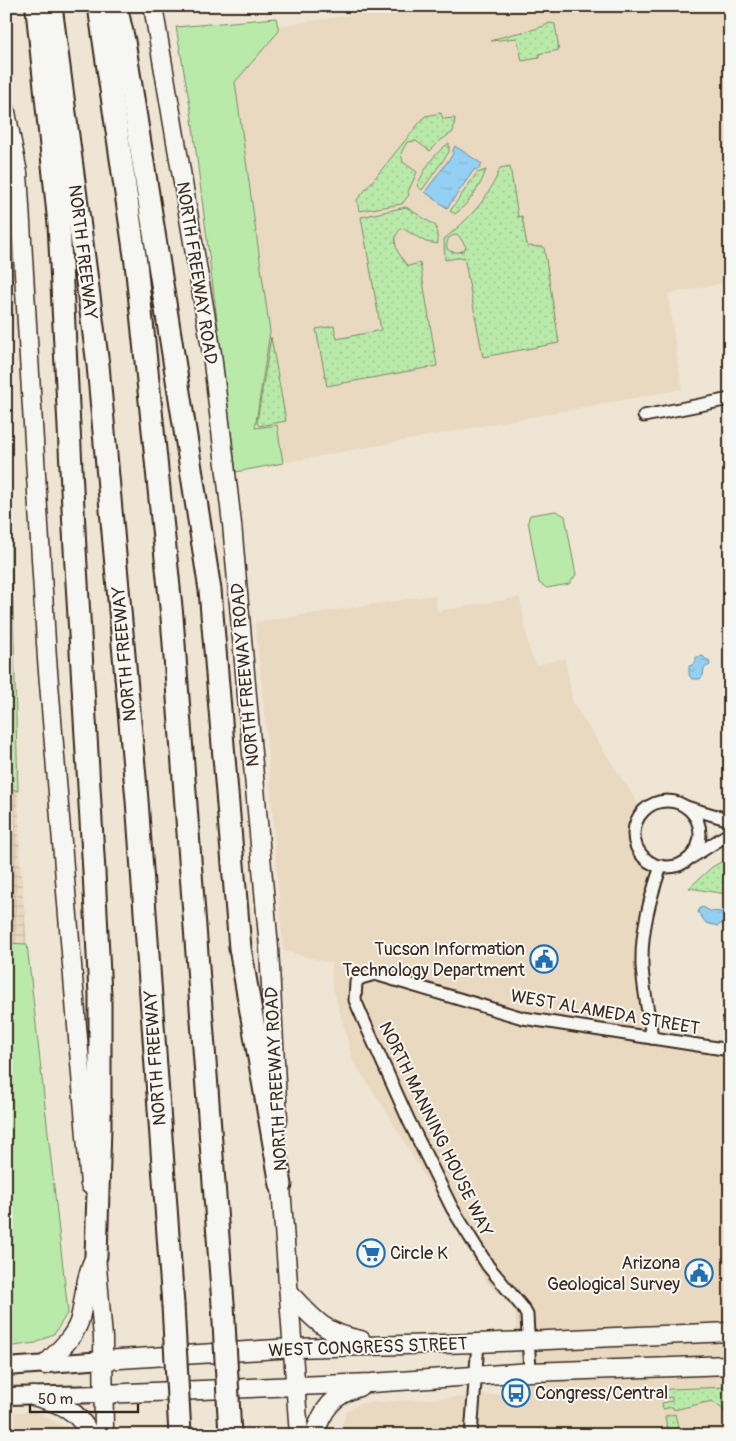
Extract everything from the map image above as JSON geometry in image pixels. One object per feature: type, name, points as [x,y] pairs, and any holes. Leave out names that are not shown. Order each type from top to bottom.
[{"type":"highway","points":[[37,6],[59,224],[74,549],[94,872],[100,1023],[100,1126],[96,1256]]},
{"type":"highway","name":"NORTH FREEWAY","points":[[51,6],[98,365],[137,800],[173,1305],[180,1435]]},
{"type":"highway","points":[[99,6],[136,263],[172,618],[230,1435]]},
{"type":"highway","points":[[116,6],[125,51],[210,590],[240,948],[281,1185]]},
{"type":"main road","name":"NORTH FREEWAY ROAD","points":[[152,6],[212,354],[232,524],[269,948],[281,1185],[299,1435]]},
{"type":"main road","points":[[6,112],[18,172],[47,659],[104,1360],[104,1435]]},
{"type":"main road","points":[[45,1365],[64,1344],[79,1322],[88,1276],[96,1256]]},
{"type":"main road","points":[[289,1293],[318,1324],[332,1332],[343,1337],[388,1345]]},
{"type":"main road","name":"WEST CONGRESS STREET","points":[[6,1368],[293,1348],[478,1343],[730,1332]]},
{"type":"main road","name":"WEST CONGRESS STREET","points":[[6,1396],[372,1383],[530,1372],[730,1365]]},
{"type":"main road","points":[[314,1435],[321,1415],[330,1403],[352,1389],[372,1383]]},
{"type":"main road","points":[[33,1396],[59,1403],[69,1409],[84,1423],[90,1435]]},
{"type":"street","points":[[644,416],[730,399]]},
{"type":"street","points":[[730,820],[673,802],[662,802],[652,805],[643,811],[637,820],[634,830],[634,841],[638,851],[645,860],[660,866],[677,866],[730,833]]},
{"type":"street","points":[[683,806],[691,812],[700,832],[699,843],[694,853],[686,861]]},
{"type":"street","points":[[652,1038],[643,973],[642,945],[648,911],[660,866]]},
{"type":"street","name":"WEST ALAMEDA STREET","points":[[361,978],[376,974],[523,1018],[730,1050]]},
{"type":"street","name":"NORTH MANNING HOUSE WAY","points":[[361,978],[356,982],[355,1000],[409,1121],[452,1208],[475,1248],[527,1315],[530,1372]]},
{"type":"street","points":[[471,1435],[478,1343]]},
{"type":"shaded area","points":[[406,6],[730,6],[730,282],[668,294],[682,389],[283,463],[277,426],[255,429],[270,332],[235,82],[279,31],[278,26],[398,9]]},
{"type":"shaded area","points":[[435,595],[437,611],[520,597],[530,653],[537,665],[565,658],[573,703],[643,811],[637,820],[634,830],[634,841],[638,851],[645,860],[661,866],[642,945],[652,1038],[730,1050],[730,1435],[339,1435],[346,1412],[360,1403],[523,1393],[514,1309],[487,1283],[386,1111],[353,1061],[332,984],[331,963],[283,951],[266,729],[255,622]]},
{"type":"shaded area","points":[[6,787],[18,791],[20,855],[27,944],[6,943]]},
{"type":"shaded area","points":[[35,1411],[66,1428],[71,1435],[6,1435],[6,1413]]},
{"type":"green space","points":[[276,18],[279,31],[235,82],[270,332],[255,428],[277,425],[283,463],[236,472],[191,111],[176,27]]},
{"type":"green space","points":[[550,23],[555,24],[559,50],[539,54],[539,58],[522,61],[517,38],[491,41],[536,29]]},
{"type":"green space","points":[[441,113],[443,119],[455,118],[453,132],[430,151],[416,141],[407,142],[401,153],[403,162],[417,172],[408,192],[409,195],[402,204],[359,211],[357,200],[425,116]]},
{"type":"green space","points":[[449,143],[449,152],[422,190],[417,186],[426,168],[438,152]]},
{"type":"green space","points":[[510,166],[518,217],[522,216],[527,246],[544,247],[559,343],[483,357],[464,257],[445,260],[444,239],[477,208],[490,189],[500,168]],"holes":[[[456,235],[459,236],[466,247],[464,250],[456,252],[447,249],[449,238]]]},
{"type":"green space","points":[[486,170],[481,183],[465,205],[455,214],[450,211],[477,173]]},
{"type":"green space","points":[[406,207],[436,226],[438,244],[426,242],[402,228],[398,232],[395,242],[398,252],[408,266],[420,263],[437,366],[327,386],[316,329],[334,326],[337,339],[381,330],[361,217]]},
{"type":"green space","points":[[271,337],[286,421],[259,426],[257,422]]},
{"type":"green space","points":[[6,357],[18,791],[6,787]]},
{"type":"green space","points":[[556,511],[565,516],[576,575],[569,584],[547,588],[539,583],[528,521],[530,515]]},
{"type":"green space","points":[[730,857],[730,879],[728,880],[726,894],[689,888],[712,867]]},
{"type":"green space","points":[[6,943],[27,944],[68,1312],[55,1333],[36,1343],[6,1347]]},
{"type":"green space","points":[[730,1387],[730,1415],[712,1401],[674,1410],[673,1407],[663,1409],[662,1403],[672,1401],[672,1397],[661,1399],[660,1391]]},
{"type":"green space","points":[[675,1414],[680,1435],[668,1435],[665,1416]]},
{"type":"water","points":[[455,146],[482,164],[479,169],[474,170],[447,208],[425,192],[453,154]]},
{"type":"water","points":[[703,656],[709,660],[710,665],[704,668],[703,676],[700,679],[692,679],[689,675],[689,666],[696,661],[696,657]]},
{"type":"water","points":[[703,907],[710,911],[722,912],[725,916],[724,922],[718,926],[706,923],[698,912]]},
{"type":"place","name":"Tucson Information Technology Department","points":[[544,959]]},
{"type":"place","name":"Circle K","points":[[371,1253]]},
{"type":"place","name":"Arizona Geological Survey","points":[[699,1273]]},
{"type":"place","name":"Congress/Central","points":[[516,1393]]}]
